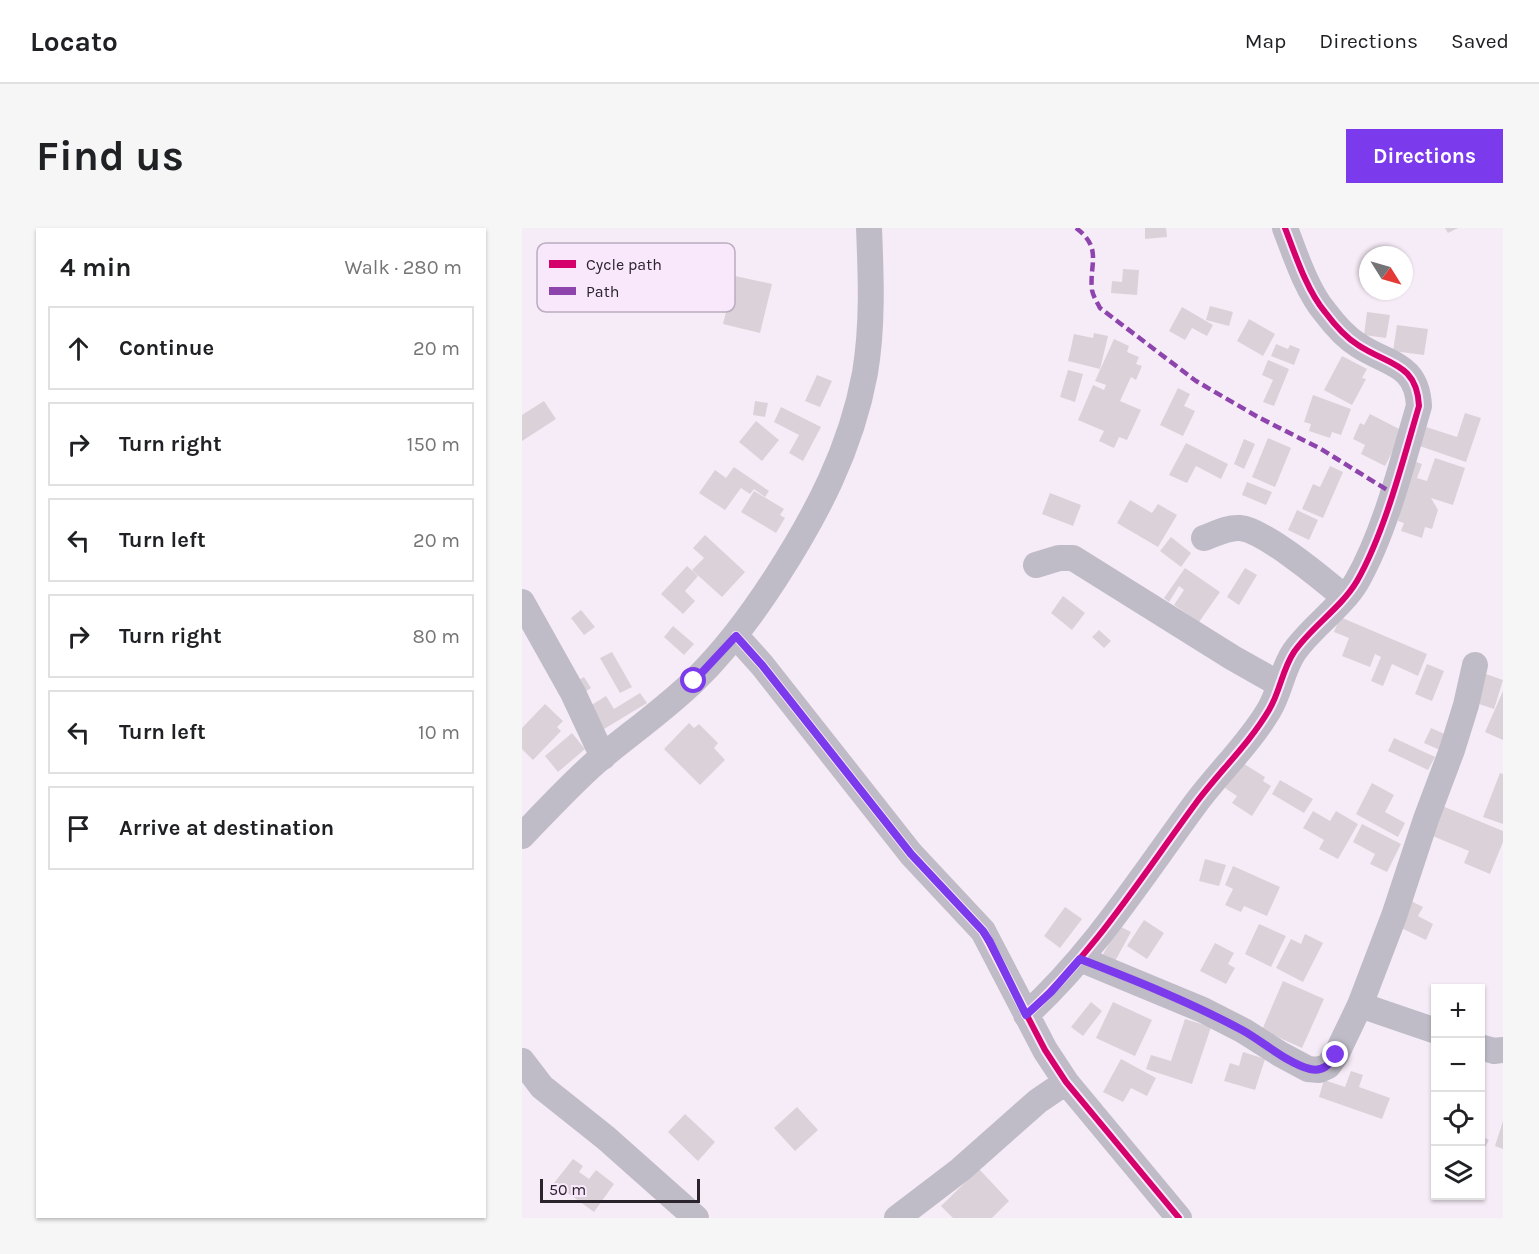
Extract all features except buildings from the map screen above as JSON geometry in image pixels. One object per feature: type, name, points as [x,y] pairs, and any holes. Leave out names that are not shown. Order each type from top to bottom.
[{"type":"street","points":[[522,836],[578,778],[694,681],[736,636],[813,518],[839,461],[855,416],[865,372],[870,324],[869,228]]},
{"type":"street","points":[[1026,1015],[1051,992],[1124,904],[1204,792],[1257,727],[1269,709],[1286,665],[1295,651],[1356,582],[1375,543],[1412,433],[1419,406],[1419,392],[1410,375],[1356,344],[1322,310],[1310,288],[1285,228]]},
{"type":"street","points":[[1204,538],[1233,528],[1249,530],[1296,559],[1344,597]]},
{"type":"street","points":[[1036,565],[1059,558],[1073,558],[1278,684]]},
{"type":"street","points":[[522,602],[573,693],[603,757]]},
{"type":"street","points":[[736,636],[762,665],[911,854],[983,931],[1045,1050],[1066,1082],[1179,1218]]},
{"type":"street","points":[[1080,959],[1203,1010],[1308,1069],[1319,1070],[1328,1066],[1336,1055],[1360,1005],[1394,916],[1426,819],[1449,760],[1466,705],[1475,665]]},
{"type":"street","points":[[1360,1005],[1431,1029]]},
{"type":"street","points":[[1485,1048],[1503,1050]]},
{"type":"street","points":[[522,1061],[542,1087],[606,1138],[696,1218]]},
{"type":"street","points":[[897,1218],[960,1170],[1038,1101],[1066,1082]]},
{"type":"marked path","points":[[1076,228],[1084,235],[1092,250],[1092,290],[1100,308],[1196,381],[1258,417],[1321,449],[1392,493]]},
{"type":"cycle path","points":[[1026,1015],[1051,991],[1095,940],[1196,803],[1261,722],[1273,703],[1294,652],[1343,600],[1357,581],[1376,541],[1392,495],[1419,406],[1413,381],[1399,367],[1353,342],[1332,321],[1307,283],[1285,228]]},
{"type":"cycle path","points":[[736,636],[762,665],[911,854],[983,931],[1045,1050],[1066,1082],[1179,1218]]},
{"type":"route","points":[[694,681],[736,636],[762,665],[911,854],[983,931],[1026,1015],[1051,992],[1080,959],[1203,1010],[1308,1069],[1319,1070],[1328,1066],[1336,1055]]}]
